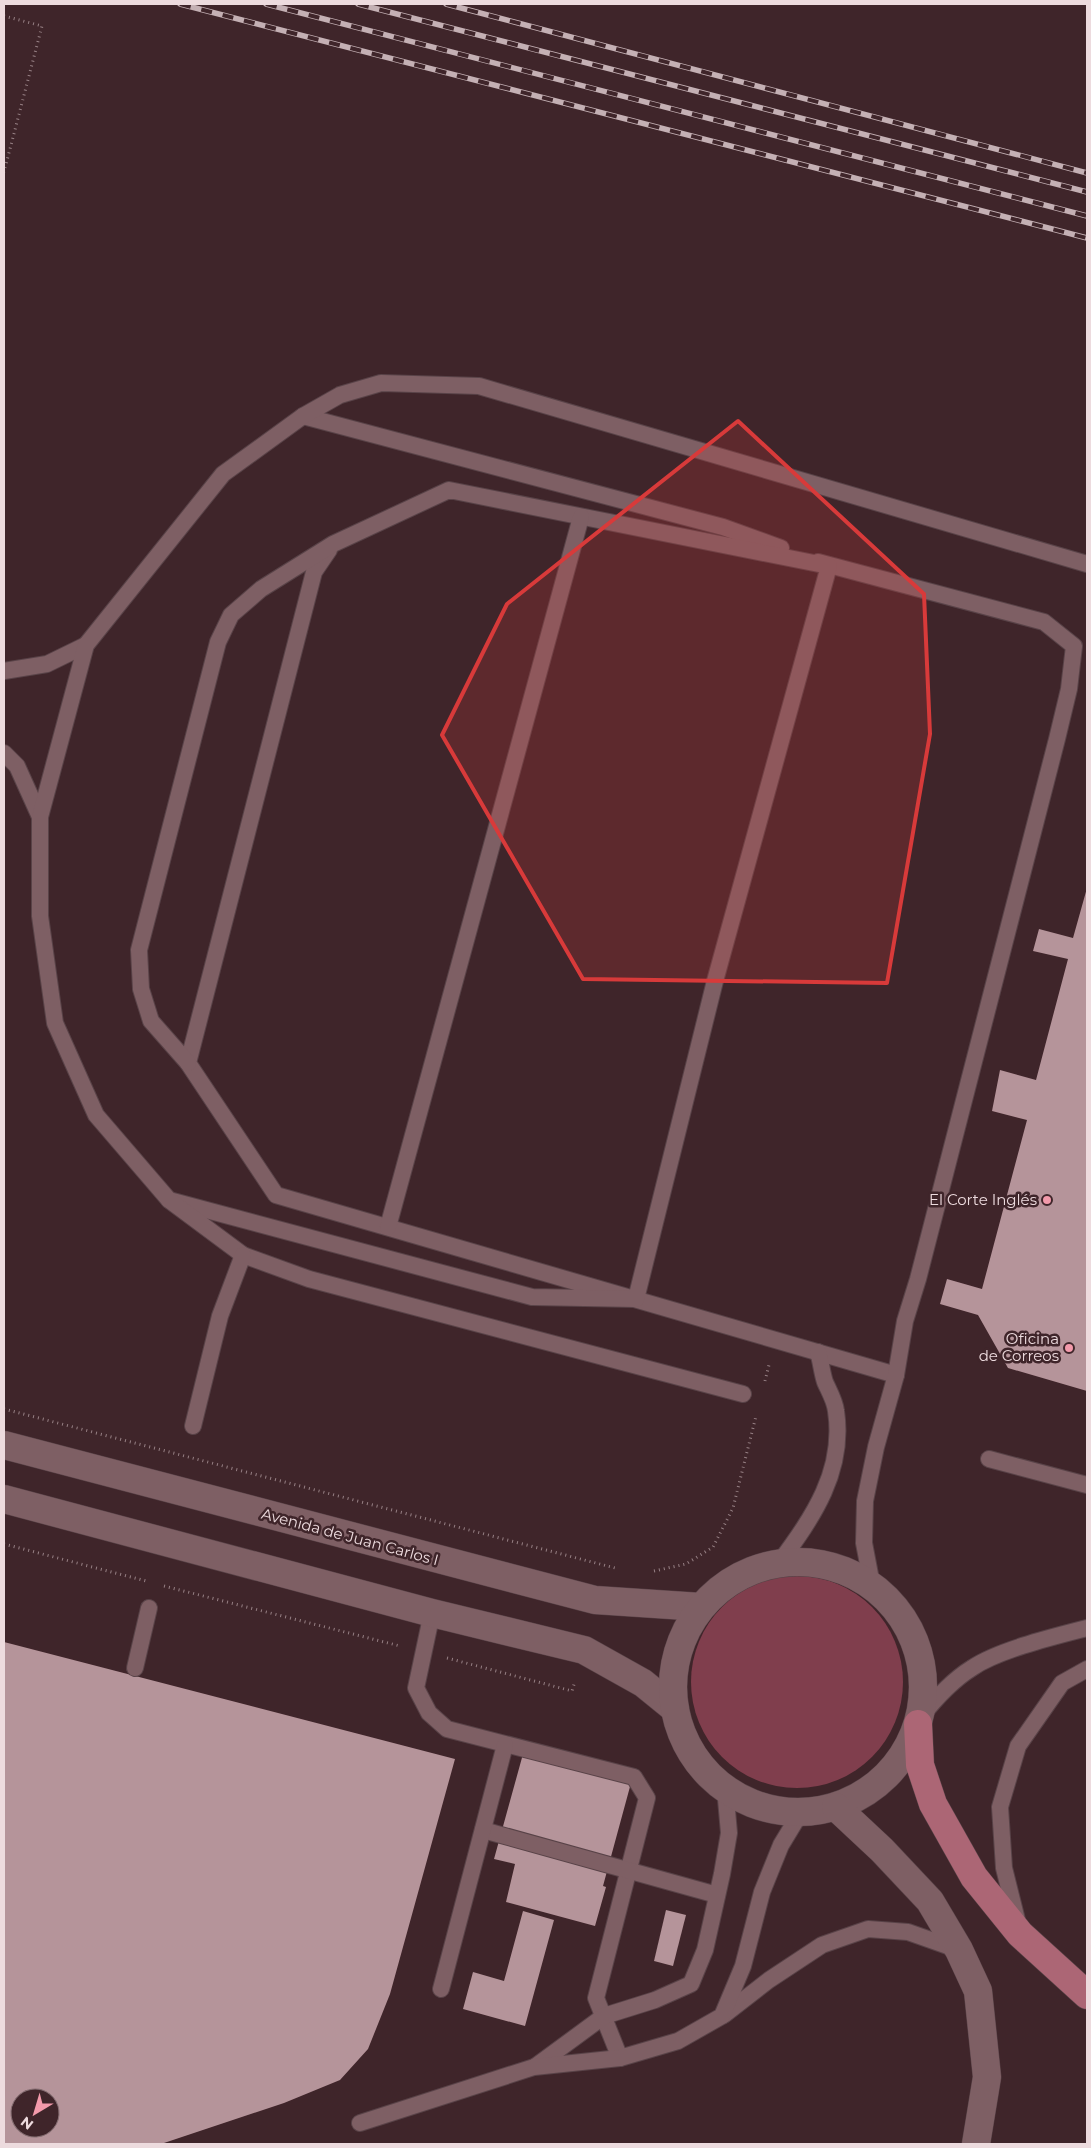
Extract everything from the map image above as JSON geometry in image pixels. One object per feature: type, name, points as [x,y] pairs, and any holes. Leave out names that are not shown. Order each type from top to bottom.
[{"type":"highway","points":[[919,1721],[920,1765],[933,1804],[974,1877],[1020,1934],[1087,1994]]},
{"type":"street","name":"Avenida de Juan Carlos I","points":[[4,1446],[595,1600],[701,1608]]},
{"type":"street","points":[[4,1499],[432,1613],[584,1650],[643,1683],[675,1709]]},
{"type":"street","points":[[811,1562],[843,1570],[872,1585],[900,1612],[918,1647],[924,1686],[919,1721],[901,1760],[872,1788],[836,1807],[801,1812],[761,1806],[725,1788],[702,1767],[684,1740],[675,1709],[673,1673],[682,1638],[701,1608],[723,1586],[736,1578],[750,1571],[779,1563],[811,1562]]},
{"type":"street","points":[[836,1807],[882,1850],[930,1901],[959,1950],[978,1991],[987,2077],[976,2144]]},
{"type":"lane","points":[[743,1394],[309,1279],[243,1256],[169,1200],[96,1114],[54,1023],[40,916],[40,817],[86,645],[223,474],[303,416],[340,396],[381,383],[479,386],[1087,564]]},
{"type":"lane","points":[[303,416],[723,527],[828,566]]},
{"type":"lane","points":[[872,1585],[864,1543],[865,1502],[876,1447],[896,1375],[905,1321],[918,1279],[1061,722],[1069,689],[1074,646],[1044,622],[828,566],[448,490],[333,544],[261,588],[231,615],[218,642],[139,950],[141,989],[151,1021],[188,1063],[276,1195],[896,1375]]},
{"type":"lane","points":[[388,1228],[581,517]]},
{"type":"lane","points":[[188,1063],[314,572],[333,544]]},
{"type":"lane","points":[[636,1300],[715,981],[828,566]]},
{"type":"lane","points":[[4,671],[47,664],[86,645]]},
{"type":"lane","points":[[4,753],[17,766],[40,817]]},
{"type":"lane","points":[[169,1200],[532,1297],[636,1300]]},
{"type":"lane","points":[[193,1426],[220,1316],[243,1256]]},
{"type":"lane","points":[[779,1563],[804,1529],[825,1491],[837,1454],[836,1409],[825,1382],[818,1352]]},
{"type":"lane","points":[[989,1458],[1087,1485]]},
{"type":"lane","points":[[135,1668],[149,1608]]},
{"type":"lane","points":[[432,1613],[416,1688],[429,1713],[447,1729],[634,1776],[647,1798],[596,1998],[620,2058]]},
{"type":"lane","points":[[919,1721],[940,1693],[972,1667],[1006,1652],[1087,1628]]},
{"type":"lane","points":[[1020,1934],[1004,1868],[1000,1807],[1018,1746],[1062,1684],[1087,1669]]},
{"type":"lane","points":[[441,1989],[505,1744]]},
{"type":"lane","points":[[534,2067],[604,2016],[655,2000],[691,1984],[705,1950],[728,1833],[725,1788]]},
{"type":"lane","points":[[722,2016],[743,1966],[762,1892],[781,1845],[801,1812]]},
{"type":"lane","points":[[483,1830],[717,1895]]},
{"type":"lane","points":[[360,2123],[534,2067],[620,2058],[678,2041],[722,2016],[769,1980],[822,1946],[868,1929],[908,1932],[959,1950]]},
{"type":"path","points":[[4,16],[42,26],[4,172]]},
{"type":"path","points":[[764,1385],[777,1340]]},
{"type":"path","points":[[4,1409],[604,1566],[621,1568]]},
{"type":"path","points":[[646,1572],[686,1564],[713,1547],[733,1508],[757,1413]]},
{"type":"highlighted area","points":[[738,421],[924,594],[930,734],[887,983],[583,979],[442,735],[507,604]]},
{"type":"shaded area","points":[[787,1576],[807,1576],[847,1588],[872,1607],[885,1623],[895,1641],[901,1661],[903,1682],[901,1703],[895,1723],[885,1741],[872,1757],[856,1770],[838,1780],[807,1788],[787,1788],[747,1776],[730,1764],[715,1749],[699,1723],[691,1692],[691,1672],[703,1632],[715,1615],[730,1600],[756,1584]]},
{"type":"building","name":"El Corte Inglés","points":[[1087,888],[1087,1391],[1008,1368],[978,1315],[940,1304],[947,1279],[982,1289],[1027,1120],[992,1111],[1000,1070],[1036,1080],[1068,959],[1033,951],[1039,929],[1073,938]]},
{"type":"building","points":[[4,1642],[455,1759],[390,1994],[368,2049],[340,2080],[284,2103],[161,2144],[4,2144]]},
{"type":"building","points":[[523,1754],[631,1783],[603,1886],[606,1887],[595,1926],[506,1902],[515,1864],[494,1859]]},
{"type":"building","points":[[666,1910],[686,1915],[673,1966],[654,1961]]},
{"type":"building","points":[[523,1911],[554,1920],[525,2026],[463,2009],[473,1972],[504,1981]]},
{"type":"railway","points":[[180,4],[1087,238]]},
{"type":"railway","points":[[266,4],[1087,216]]},
{"type":"railway","points":[[358,4],[1087,192]]},
{"type":"railway","points":[[446,4],[1087,173]]},
{"type":"place","name":"El Corte Inglés","points":[[1047,1200]]},
{"type":"place","name":"Oficina de Correos","points":[[1069,1348]]}]
